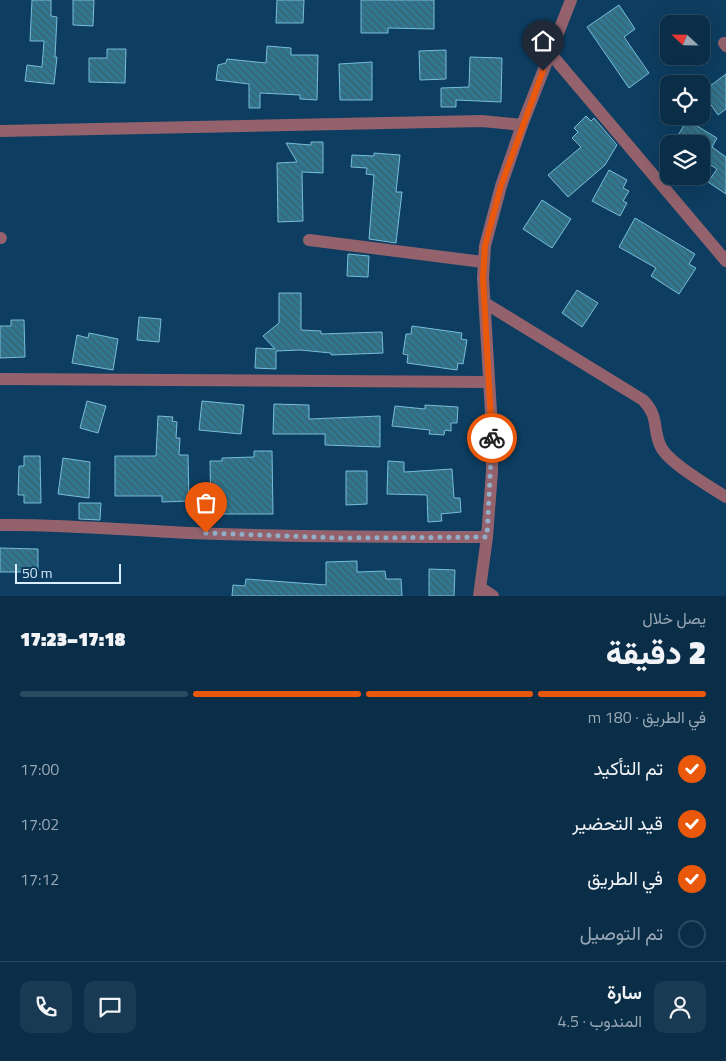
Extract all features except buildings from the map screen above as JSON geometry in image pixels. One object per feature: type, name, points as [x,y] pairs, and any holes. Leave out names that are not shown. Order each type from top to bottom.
[{"type":"street","points":[[493,596],[480,592],[487,537],[492,454],[483,262],[490,224],[522,125],[570,0]]},
{"type":"street","points":[[550,53],[726,261]]},
{"type":"street","points":[[0,131],[482,121],[522,125]]},
{"type":"street","points":[[310,240],[483,262]]},
{"type":"street","points":[[485,304],[644,400],[653,412],[658,441],[667,455],[726,497]]},
{"type":"street","points":[[0,379],[488,382]]},
{"type":"street","points":[[0,525],[55,524],[187,532],[340,538],[487,537]]},
{"type":"way so far","points":[[206,533],[340,538],[487,537],[492,472],[492,438]]},
{"type":"route","points":[[492,438],[483,278],[485,246],[501,186],[543,71]]}]
